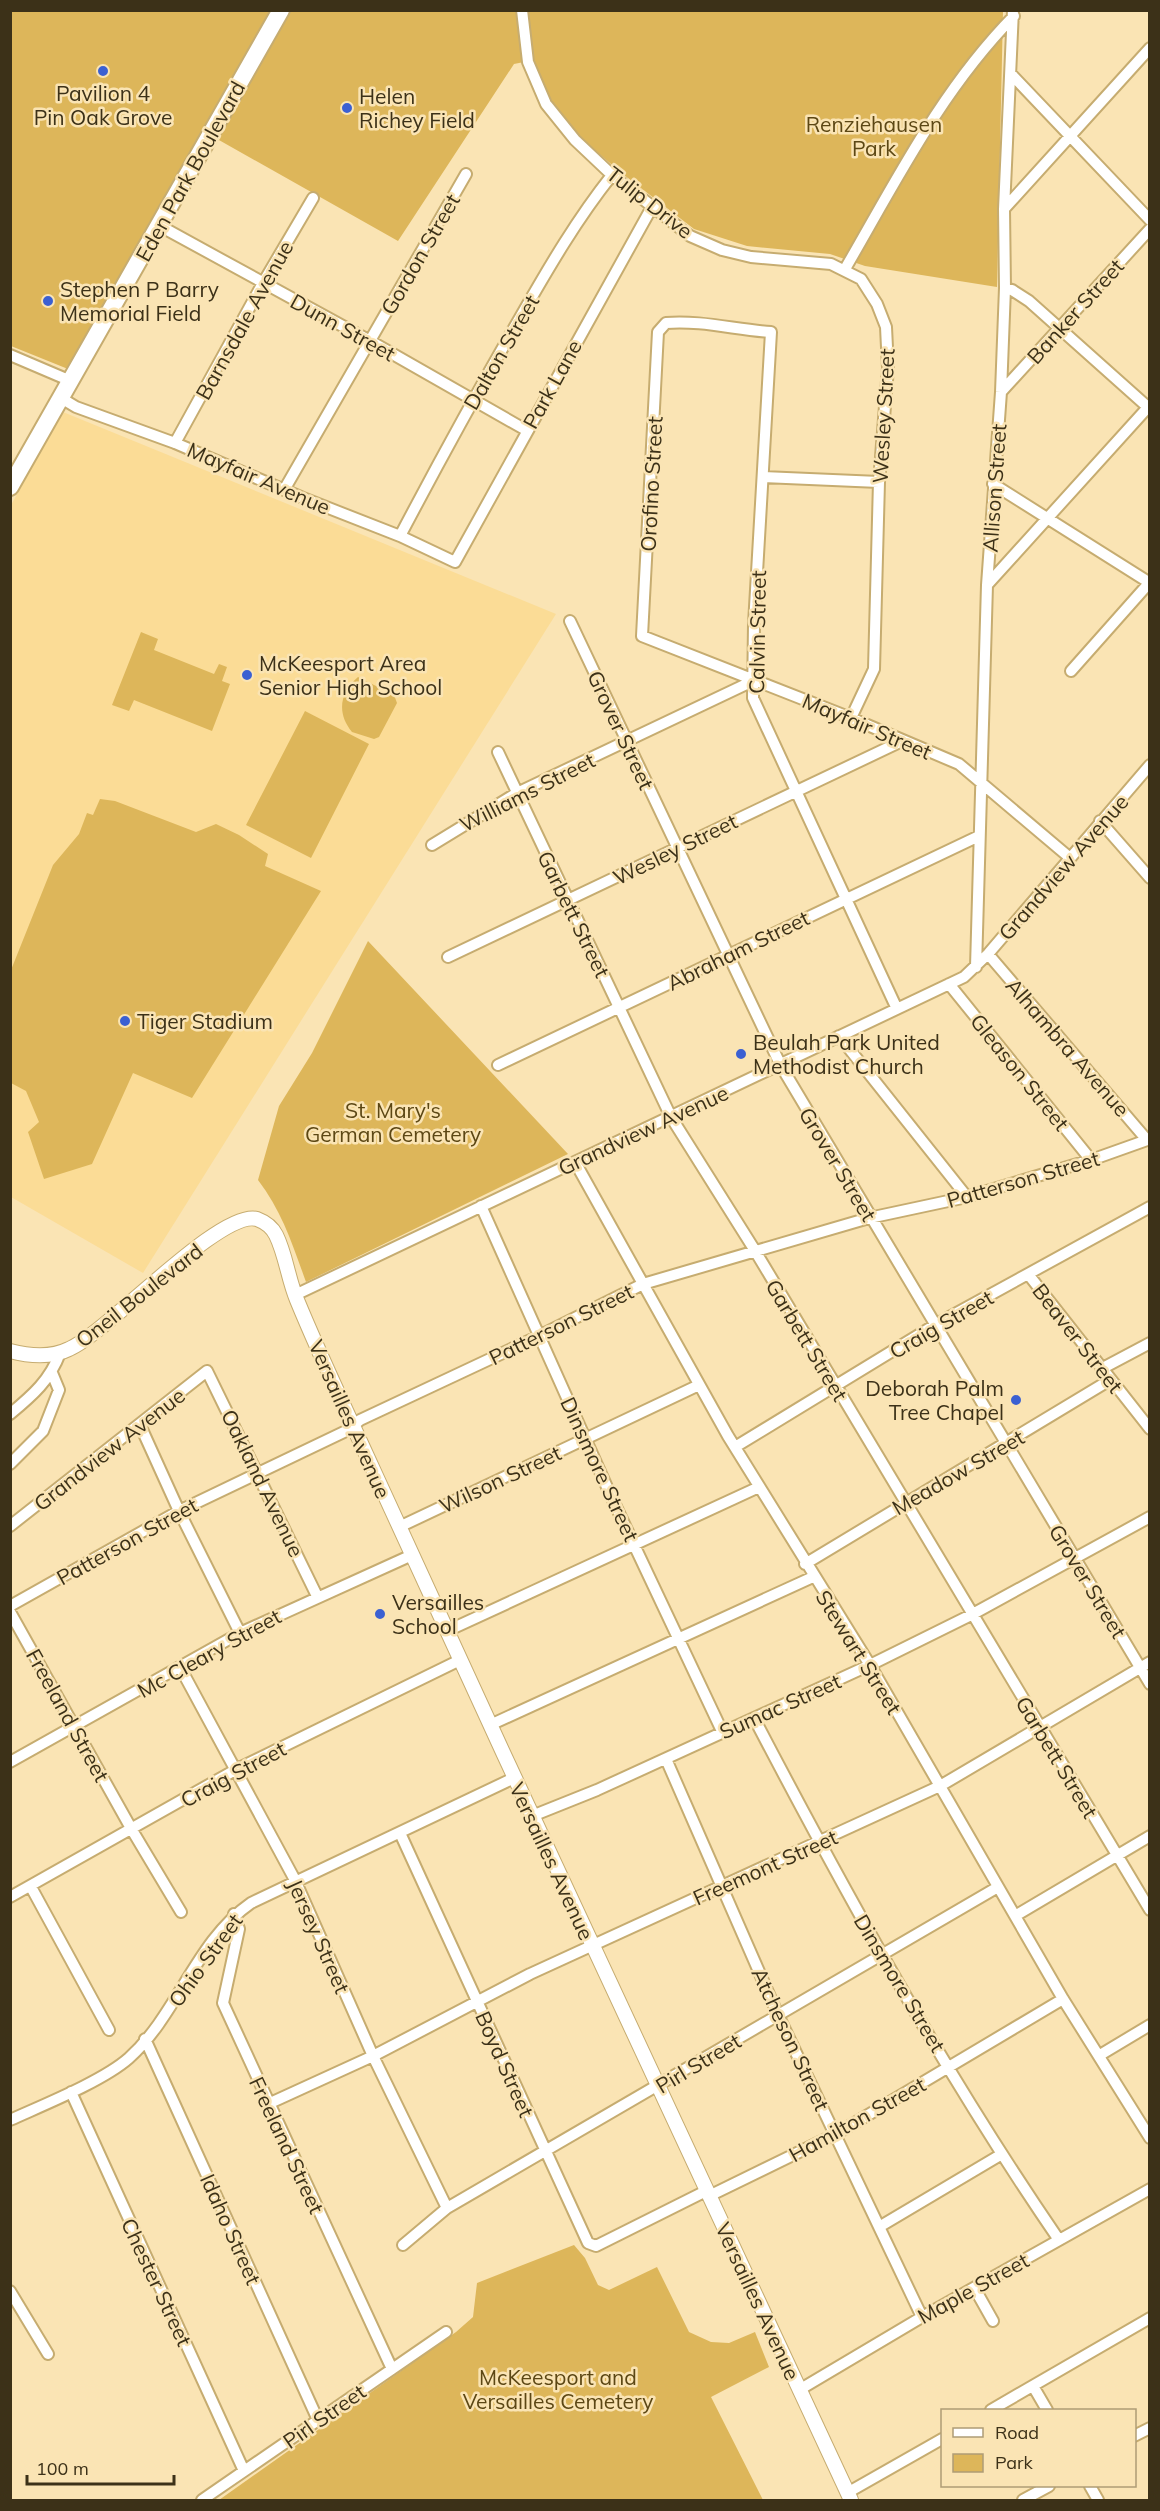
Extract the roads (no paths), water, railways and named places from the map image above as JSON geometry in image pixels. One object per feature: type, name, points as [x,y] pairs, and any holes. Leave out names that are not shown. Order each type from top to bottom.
[{"type":"main road","name":"Eden Park Boulevard","points":[[10,488],[281,10]]},
{"type":"street","name":"Tulip Drive","points":[[522,10],[528,62],[546,104],[575,140],[612,175],[690,236],[722,250],[751,256],[831,264],[845,269]]},
{"type":"street","name":"Allison Street","points":[[976,967],[987,585],[1001,392],[1005,288],[1004,209],[1015,13]]},
{"type":"street","points":[[845,269],[931,118],[972,62],[1015,13]]},
{"type":"street","points":[[1004,209],[1071,138],[1149,48]]},
{"type":"street","points":[[1011,74],[1149,220]]},
{"type":"street","name":"Gordon Street","points":[[284,490],[466,174]]},
{"type":"street","name":"Dalton Street","points":[[400,536],[472,401],[580,214],[612,175]]},
{"type":"street","name":"Barnsdale Avenue","points":[[175,443],[262,283],[313,198]]},
{"type":"street","name":"Park Lane","points":[[455,562],[526,430],[652,207]]},
{"type":"street","name":"Dunn Street","points":[[160,226],[370,340],[472,401],[526,430]]},
{"type":"street","name":"Banker Street","points":[[1001,392],[1149,229]]},
{"type":"street","name":"Wesley Street","points":[[845,269],[861,279],[877,304],[886,327],[888,368],[879,482],[874,669],[851,718]]},
{"type":"street","points":[[987,585],[1149,407],[1029,301],[1005,288]]},
{"type":"street","name":"Calvin Street","points":[[658,332],[666,323],[685,321],[731,329],[771,332],[754,624],[753,698],[897,1009]]},
{"type":"street","name":"Orofino Street","points":[[642,636],[658,332]]},
{"type":"street","points":[[10,355],[71,381]]},
{"type":"street","name":"Mayfair Avenue","points":[[61,398],[400,536],[455,562]]},
{"type":"street","points":[[763,477],[879,482]]},
{"type":"street","points":[[993,484],[1149,582],[1071,671]]},
{"type":"street","name":"Grover Street","points":[[570,621],[781,1066],[869,1218],[1074,1557],[1145,1665],[1149,1684]]},
{"type":"street","name":"Mayfair Street","points":[[642,636],[851,718],[959,764],[1069,857]]},
{"type":"street","name":"Williams Street","points":[[432,845],[517,793],[755,680]]},
{"type":"street","name":"Wesley Street","points":[[448,957],[902,741]]},
{"type":"street","name":"Garbett Street","points":[[498,752],[671,1117],[754,1249],[1149,1910]]},
{"type":"street","name":"Grandview Avenue","points":[[295,1296],[964,977],[988,954],[1149,765]]},
{"type":"street","points":[[1100,822],[1149,878]]},
{"type":"street","name":"Abraham Street","points":[[498,1065],[979,836]]},
{"type":"street","name":"Alhambra Avenue","points":[[988,954],[1148,1139]]},
{"type":"street","name":"Gleason Street","points":[[949,984],[1091,1160]]},
{"type":"street","points":[[839,1036],[967,1197]]},
{"type":"street","name":"Patterson Street","points":[[10,1606],[179,1511],[419,1391],[539,1336],[643,1284],[754,1249],[869,1218],[967,1197],[1091,1160],[1148,1139]]},
{"type":"street","name":"Stewart Street","points":[[575,1162],[735,1447],[813,1577],[870,1665],[1063,1999],[1100,2055],[1149,2138]]},
{"type":"street","name":"Dinsmore Street","points":[[481,1206],[586,1440],[722,1731]]},
{"type":"street","name":"Craig Street","points":[[735,1447],[836,1388],[935,1325],[1149,1207]]},
{"type":"street","name":"Oneil Boulevard","points":[[10,1351],[30,1356],[60,1353],[89,1337],[157,1277],[231,1225],[248,1218],[261,1220]]},
{"type":"street","name":"Versailles Avenue","points":[[261,1220],[277,1236],[295,1296],[399,1527],[591,1946],[849,2497]]},
{"type":"street","name":"Beaver Street","points":[[1028,1274],[1101,1369],[1148,1425]]},
{"type":"street","points":[[1101,1369],[1149,1343]]},
{"type":"street","points":[[10,1414],[40,1389],[52,1374],[60,1353]]},
{"type":"street","name":"Grandview Avenue","points":[[10,1526],[207,1371]]},
{"type":"street","name":"Oakland Avenue","points":[[207,1371],[258,1471],[317,1596]]},
{"type":"street","points":[[10,1464],[43,1431],[59,1390],[52,1374]]},
{"type":"street","name":"Meadow Street","points":[[805,1564],[1110,1380]]},
{"type":"street","name":"Wilson Street","points":[[399,1527],[699,1385]]},
{"type":"street","points":[[140,1425],[179,1511],[240,1633]]},
{"type":"street","points":[[447,1631],[636,1546],[759,1487]]},
{"type":"street","name":"Sumac Street","points":[[532,1816],[666,1759],[722,1731],[870,1665],[971,1615],[1149,1517]]},
{"type":"street","name":"Mc Cleary Street","points":[[10,1762],[181,1669],[240,1633],[317,1596],[412,1555]]},
{"type":"street","points":[[490,1725],[813,1577]]},
{"type":"street","name":"Freeland Street","points":[[10,1612],[132,1830],[181,1912]]},
{"type":"street","name":"Craig Street","points":[[10,1897],[32,1887],[237,1769],[460,1660]]},
{"type":"street","name":"Freemont Street","points":[[268,2104],[373,2056],[476,2001],[591,1946],[821,1843],[940,1786],[1040,1728],[1087,1697],[1145,1665]]},
{"type":"street","name":"Jersey Street","points":[[181,1669],[295,1880],[373,2056],[447,2208]]},
{"type":"street","name":"Dinsmore Street","points":[[754,1718],[882,1955],[1002,2154],[1059,2240]]},
{"type":"street","name":"Atcheson Street","points":[[666,1759],[777,2015],[836,2134],[921,2317]]},
{"type":"street","name":"Ohio Street","points":[[10,2120],[71,2092],[129,2058],[171,2008],[207,1950],[234,1914],[295,1880],[514,1778]]},
{"type":"street","name":"Boyd Street","points":[[400,1833],[588,2243],[596,2246],[639,2224]]},
{"type":"street","points":[[1015,1916],[1149,1836]]},
{"type":"street","points":[[32,1887],[109,2030]]},
{"type":"street","name":"Pirl Street","points":[[404,2245],[447,2208],[657,2088],[777,2015],[998,1887]]},
{"type":"street","name":"Freeland Street","points":[[234,1914],[239,1929],[223,2003],[392,2369]]},
{"type":"street","name":"Hamilton Street","points":[[639,2224],[836,2134],[1063,1999]]},
{"type":"street","points":[[1100,2055],[1149,2025]]},
{"type":"street","name":"Idaho Street","points":[[145,2039],[318,2420]]},
{"type":"street","name":"Chester Street","points":[[71,2092],[244,2471]]},
{"type":"street","points":[[879,2227],[1002,2154]]},
{"type":"street","name":"Maple Street","points":[[799,2390],[921,2317],[975,2289],[1149,2189]]},
{"type":"street","points":[[975,2289],[993,2321]]},
{"type":"street","points":[[10,2291],[48,2354]]},
{"type":"street","points":[[993,2409],[1149,2318]]},
{"type":"street","name":"Pirl Street","points":[[202,2500],[446,2332]]},
{"type":"street","points":[[1033,2386],[1046,2409]]},
{"type":"street","points":[[849,2497],[941,2440]]},
{"type":"street","points":[[1023,2500],[1047,2487]]},
{"type":"place","name":"Pavilion 4 Pin Oak Grove","points":[[103,71]]},
{"type":"place","name":"Helen Richey Field","points":[[347,108]]},
{"type":"place","name":"Stephen P Barry Memorial Field","points":[[48,301]]},
{"type":"place","name":"McKeesport Area Senior High School","points":[[247,675]]},
{"type":"place","name":"Tiger Stadium","points":[[125,1021]]},
{"type":"place","name":"Beulah Park United Methodist Church","points":[[741,1054]]},
{"type":"place","name":"Deborah Palm Tree Chapel","points":[[1016,1400]]},
{"type":"place","name":"Versailles School","points":[[380,1614]]},
{"type":"park label","name":"Renziehausen Park","points":[[874,136]]},
{"type":"park label","name":"St. Mary's German Cemetery","points":[[393,1122]]},
{"type":"park label","name":"McKeesport and Versailles Cemetery","points":[[558,2389]]}]
